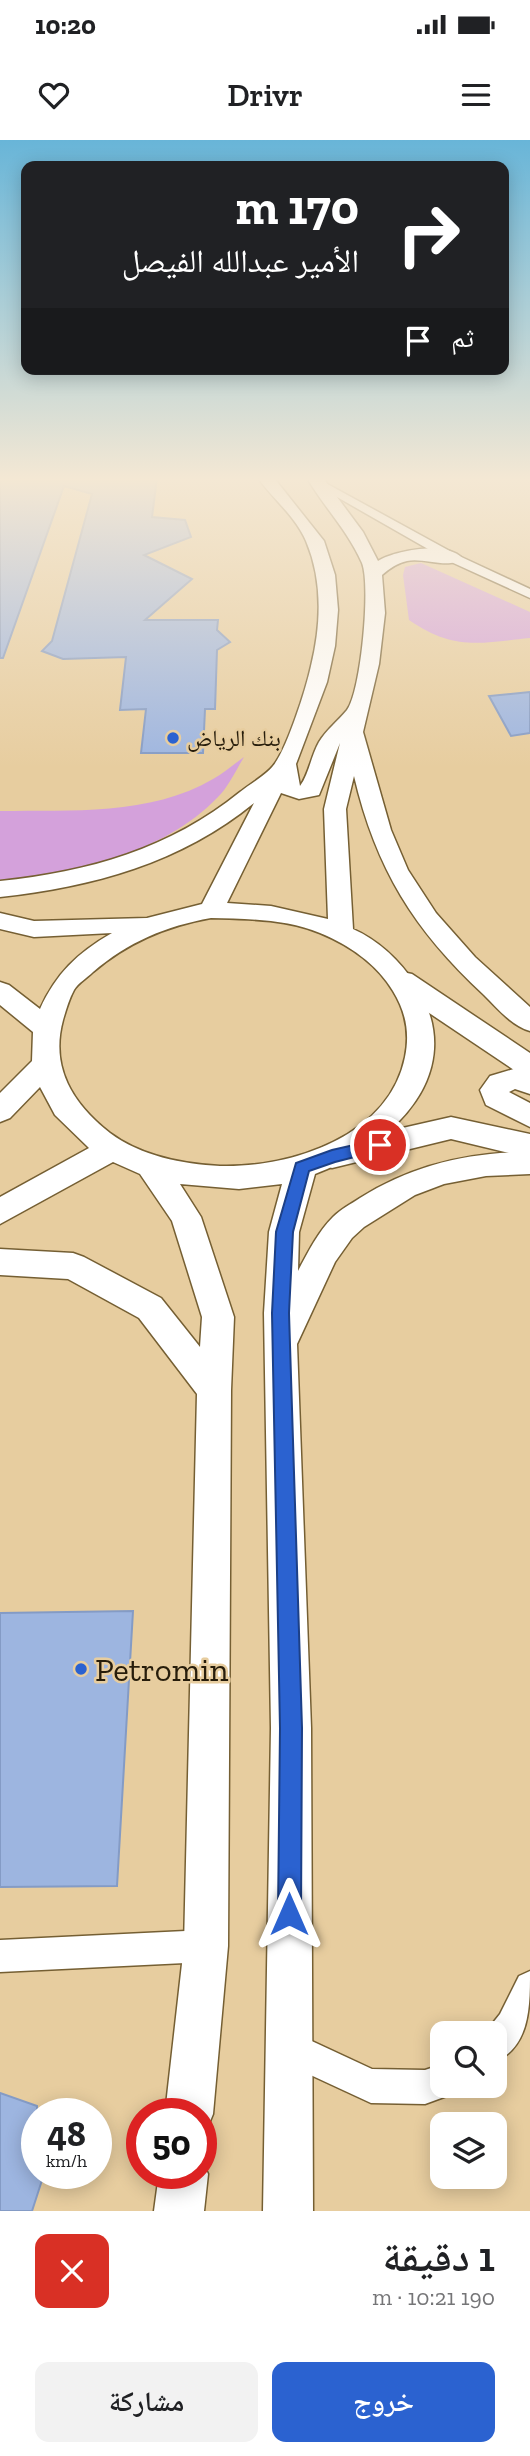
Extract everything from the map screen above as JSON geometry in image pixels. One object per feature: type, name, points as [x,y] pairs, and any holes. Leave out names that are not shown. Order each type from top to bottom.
[{"type":"main road","points":[[211,911],[286,766],[316,690],[329,618],[325,575]]},
{"type":"main road","points":[[341,931],[335,809],[369,664],[376,613],[372,575]]},
{"type":"main road","points":[[286,766],[287,787],[292,792],[304,793],[311,790],[328,744],[344,723],[356,721]]},
{"type":"main road","points":[[356,721],[384,843],[408,890],[441,936],[487,985],[530,1022]]},
{"type":"main road","points":[[0,889],[77,880],[125,867],[209,825],[286,766]]},
{"type":"main road","points":[[0,921],[34,929],[151,924],[211,911],[267,912],[300,917],[341,931],[376,953],[402,981],[530,1067]]},
{"type":"main road","points":[[151,924],[101,949],[64,985],[45,1028],[45,1064],[56,1096],[79,1124],[112,1149],[151,1166],[200,1176],[239,1177],[317,1162],[452,1128],[530,1146]]},
{"type":"main road","points":[[288,2211],[291,1728],[282,1348],[285,1232],[317,1162],[377,1128],[407,1093],[421,1055],[419,1016],[402,981]]},
{"type":"main road","points":[[0,991],[45,1028]]},
{"type":"main road","points":[[0,1111],[45,1064]]},
{"type":"main road","points":[[530,1084],[517,1078],[500,1083],[494,1090],[496,1098],[530,1116]]},
{"type":"main road","points":[[0,1212],[112,1149]]},
{"type":"main road","points":[[282,1348],[310,1277],[342,1227],[382,1199],[439,1172],[499,1162],[530,1163]]},
{"type":"main road","points":[[151,1166],[186,1217],[218,1317],[206,1946],[191,2098]]},
{"type":"main road","points":[[0,1262],[73,1266],[150,1308],[215,1390]]},
{"type":"main road","points":[[179,2211],[181,2189]]},
{"type":"street","points":[[489,575],[530,594]]},
{"type":"street","points":[[0,1955],[206,1946]]},
{"type":"street","points":[[507,2032],[530,1987]]},
{"type":"street","points":[[288,2047],[371,2085],[430,2085]]},
{"type":"shaded area","points":[[403,575],[447,575],[530,612],[530,638],[467,643],[440,637],[425,630],[409,620]]},
{"type":"shaded area","points":[[244,757],[218,797],[196,817],[144,847],[88,866],[0,880],[0,811],[110,809],[137,805],[189,791],[213,779]]},
{"type":"building","points":[[0,575],[33,575],[3,658],[0,658]]},
{"type":"building","points":[[70,575],[183,575],[192,579],[145,620],[218,620],[217,630],[230,642],[217,650],[215,709],[205,709],[203,753],[141,753],[146,709],[120,710],[126,657],[63,659],[42,651],[52,641]]},
{"type":"building","points":[[530,692],[530,733],[511,736],[489,696]]},
{"type":"building","points":[[133,1611],[117,1886],[0,1887],[0,1613]]},
{"type":"building","points":[[0,2093],[21,2100],[21,2189],[39,2189],[32,2211],[0,2211]]},
{"type":"place","name":"بنك الرياض","points":[[173,738]]},
{"type":"place","name":"Petromin","points":[[81,1669]]},
{"type":"route","points":[[289,1914],[291,1728],[281,1313],[285,1232],[302,1167],[332,1156],[380,1145]]}]
